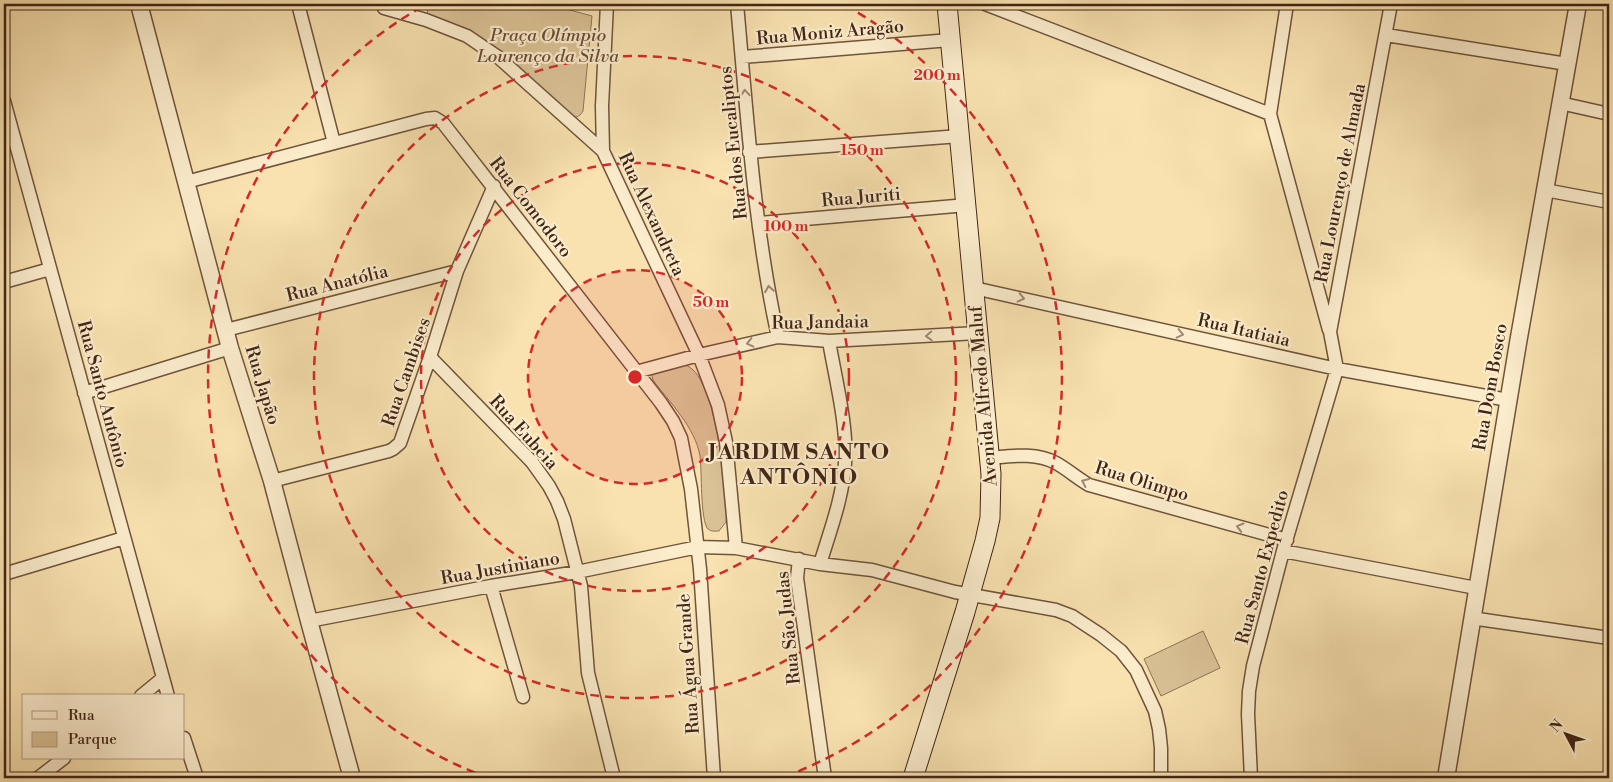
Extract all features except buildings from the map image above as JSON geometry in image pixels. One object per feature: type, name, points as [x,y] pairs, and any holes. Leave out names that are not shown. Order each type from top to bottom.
[{"type":"main road","name":"Avenida Alfredo Maluf","points":[[913,778],[989,527],[992,474],[947,4]]},
{"type":"street","name":"Rua Japão","points":[[139,4],[230,348],[272,481],[308,621],[352,778]]},
{"type":"street","points":[[298,4],[334,143]]},
{"type":"street","name":"Rua Alexandreta","points":[[607,4],[602,106],[603,151],[699,355],[718,405],[729,462],[736,548]]},
{"type":"street","name":"Rua dos Eucaliptos","points":[[737,4],[749,152],[778,337]]},
{"type":"street","points":[[985,4],[1270,114]]},
{"type":"street","points":[[1287,4],[1270,114],[1330,332]]},
{"type":"street","name":"Rua Lourenço de Almada","points":[[1336,369],[1330,332],[1392,4]]},
{"type":"street","name":"Rua Dom Bosco","points":[[1446,778],[1508,400],[1578,4]]},
{"type":"street","points":[[384,8],[426,20],[467,36],[498,57],[603,151]]},
{"type":"street","points":[[1386,35],[1567,64]]},
{"type":"street","name":"Rua Moniz Aragão","points":[[742,57],[950,40]]},
{"type":"street","name":"Rua Santo Antônio","points":[[4,101],[7,122],[50,269],[167,694]]},
{"type":"street","points":[[1560,103],[1609,114]]},
{"type":"street","name":"Rua Comodoro","points":[[186,182],[426,119],[435,118],[443,123],[494,186],[673,421],[681,438],[691,489],[698,547]]},
{"type":"street","points":[[749,152],[960,136]]},
{"type":"street","name":"Rua Cambises","points":[[272,481],[397,447],[402,439],[430,358],[457,271],[494,186]]},
{"type":"street","points":[[1545,190],[1609,202]]},
{"type":"street","name":"Rua Juriti","points":[[759,223],[967,205]]},
{"type":"street","points":[[4,282],[50,269]]},
{"type":"street","name":"Rua Anatólia","points":[[226,330],[457,271]]},
{"type":"street","name":"Rua Itatiaia","points":[[974,288],[1336,369],[1508,400]]},
{"type":"street","name":"Rua Jandaia","points":[[636,372],[778,337],[829,341],[978,333]]},
{"type":"street","points":[[820,564],[843,483],[846,462],[844,429],[829,341]]},
{"type":"street","points":[[84,393],[230,348]]},
{"type":"street","name":"Rua Eubeia","points":[[430,358],[532,462],[557,501],[564,519],[580,586],[588,673],[610,778]]},
{"type":"street","name":"Rua Santo Expedito","points":[[1251,778],[1248,714],[1253,666],[1336,369]]},
{"type":"street","name":"Rua Olimpo","points":[[990,458],[1017,455],[1044,458],[1056,463],[1089,485],[1285,546],[1476,588]]},
{"type":"street","points":[[4,574],[124,538]]},
{"type":"street","name":"Rua Justiniano","points":[[308,621],[491,586],[577,572],[698,547],[736,548],[799,559]]},
{"type":"street","name":"Rua Água Grande","points":[[698,547],[714,778]]},
{"type":"street","name":"Rua São Judas","points":[[825,778],[797,578],[799,559],[820,564],[872,570],[970,594],[1056,610],[1072,616],[1101,634],[1121,651],[1136,670],[1156,711],[1160,729],[1161,778]]},
{"type":"street","points":[[491,586],[523,697]]},
{"type":"street","points":[[1471,618],[1609,638]]},
{"type":"street","points":[[143,694],[163,678]]},
{"type":"street","points":[[185,741],[198,778]]},
{"type":"street","points":[[38,778],[61,760]]},
{"type":"green space","name":"Praça Olímpio Lourenço da Silva","points":[[428,4],[548,4],[592,16],[582,113],[572,118],[521,74],[427,15]]},
{"type":"green space","points":[[685,365],[696,373],[704,388],[711,408],[721,454],[727,511],[726,522],[719,531],[709,530],[705,524],[702,506],[700,456],[693,435],[652,376],[653,373]]},
{"type":"green space","points":[[1203,631],[1220,668],[1161,696],[1144,659]]},
{"type":"district","name":"JARDIM SANTO ANTÔNIO","points":[[799,464]]}]
